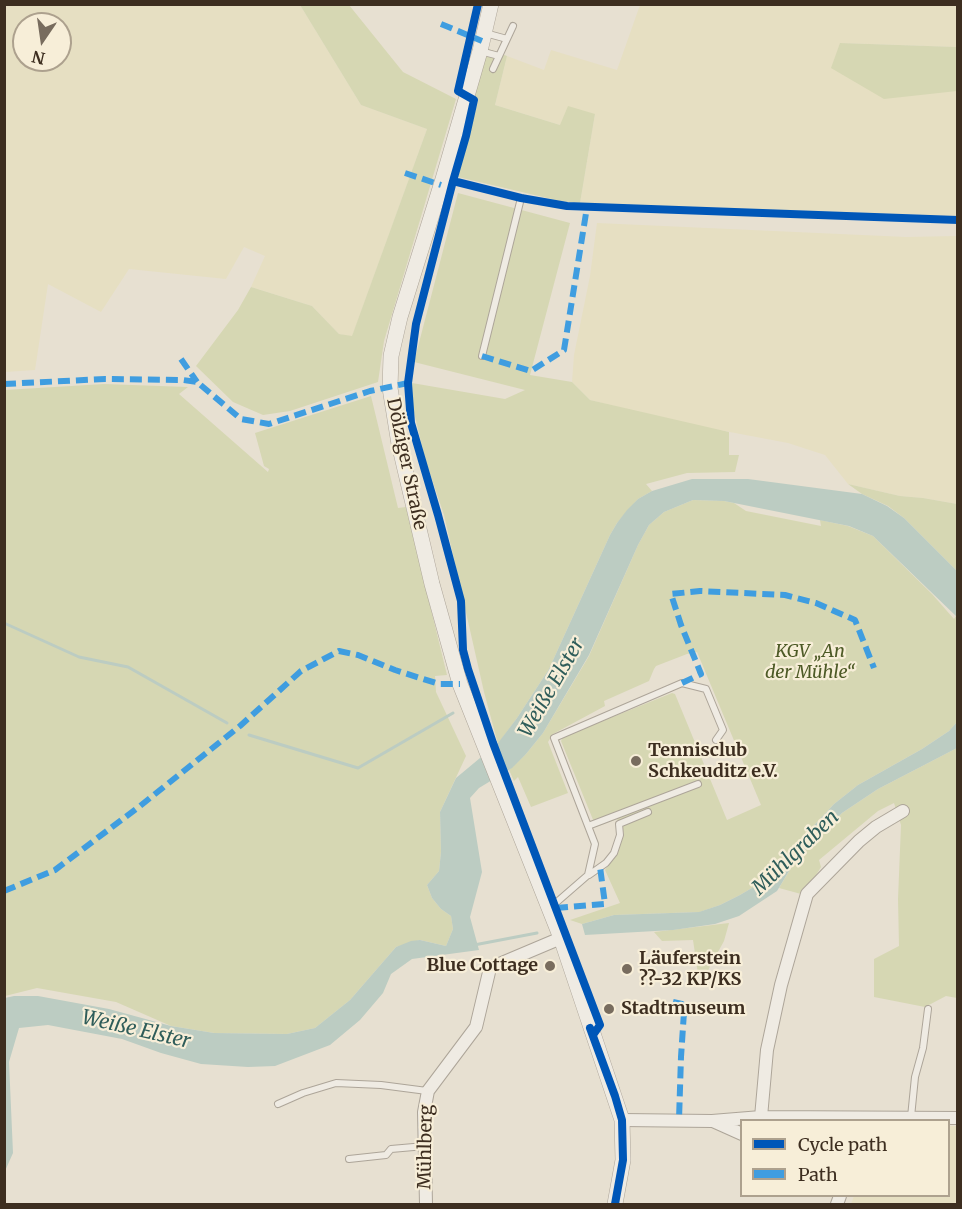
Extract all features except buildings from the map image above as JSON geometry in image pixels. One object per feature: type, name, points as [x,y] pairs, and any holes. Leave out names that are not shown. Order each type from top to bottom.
[{"type":"street","name":"Dölziger Straße","points":[[491,4],[480,51],[400,317],[391,356],[390,388],[399,444],[432,584],[460,684],[550,908],[622,1119],[623,1160],[615,1204]]},
{"type":"street","points":[[761,1117],[767,1050],[781,985],[807,894],[867,834],[903,811]]},
{"type":"street","name":"Mühlberg","points":[[426,1204],[424,1112],[428,1091],[476,1027],[490,968],[561,938]]},
{"type":"street","points":[[622,1119],[712,1121],[761,1117],[957,1118]]},
{"type":"street","points":[[712,1121],[740,1134]]},
{"type":"lane","points":[[493,69],[513,26]]},
{"type":"lane","points":[[484,33],[507,39]]},
{"type":"lane","points":[[480,51],[499,56]]},
{"type":"lane","points":[[482,356],[521,198]]},
{"type":"lane","points":[[588,875],[594,844],[554,738],[682,683],[706,690],[723,730],[716,740]]},
{"type":"lane","points":[[588,826],[698,784]]},
{"type":"lane","points":[[550,908],[588,875],[606,863],[615,853],[620,835],[619,824],[648,812]]},
{"type":"lane","points":[[911,1117],[915,1077],[923,1048],[928,1009]]},
{"type":"lane","points":[[278,1104],[303,1093],[336,1083],[381,1084],[428,1091]]},
{"type":"lane","points":[[349,1159],[386,1155],[391,1149],[424,1146]]},
{"type":"shaded area","points":[[5,5],[300,5],[361,105],[427,129],[352,337],[339,334],[312,306],[251,287],[265,256],[244,247],[226,279],[129,269],[101,312],[48,284],[35,370],[5,372]]},
{"type":"shaded area","points":[[640,5],[957,5],[957,47],[840,43],[957,91],[957,216],[580,203],[595,114],[560,125],[495,105],[507,56],[544,70],[551,50],[617,70]]},
{"type":"shaded area","points":[[597,223],[906,237],[957,236],[957,504],[900,496],[848,484],[825,455],[788,443],[677,422],[590,400],[572,382],[574,355],[590,276]]},
{"type":"shaded area","points":[[950,1126],[957,1126],[957,1204],[851,1204],[854,1197],[950,1197]]},
{"type":"green space","points":[[300,5],[349,5],[403,72],[456,99],[384,341],[378,382],[290,411],[263,415],[233,402],[196,366],[238,310],[251,287],[312,306],[339,334],[352,336],[427,129],[361,105]]},
{"type":"green space","points":[[840,43],[957,47],[957,91],[884,99],[831,68]]},
{"type":"green space","points":[[486,48],[507,56],[495,105],[560,125],[568,106],[595,114],[580,203],[560,201],[458,177],[478,101],[474,93]]},
{"type":"green space","points":[[458,193],[570,223],[530,375],[572,382],[590,400],[729,432],[729,455],[739,455],[735,472],[687,473],[646,484],[652,491],[638,499],[617,523],[549,669],[498,744],[444,515],[425,459],[413,408],[412,383],[505,399],[525,390],[414,362]]},
{"type":"green space","points":[[104,384],[188,387],[179,394],[268,472],[269,469],[264,466],[255,433],[371,396],[398,508],[406,507],[447,675],[435,676],[436,692],[466,756],[440,812],[439,871],[427,885],[432,898],[451,916],[453,929],[446,946],[420,940],[396,947],[350,1000],[315,1028],[287,1034],[214,1033],[171,1026],[116,1002],[37,988],[5,996],[5,390]]},
{"type":"green space","points":[[848,484],[900,496],[957,504],[957,571],[904,518],[888,506],[862,494]]},
{"type":"green space","name":"KGV „An der Mühle“","points":[[693,500],[734,503],[746,511],[821,526],[820,520],[848,526],[873,536],[954,619],[957,617],[957,722],[949,731],[922,749],[858,785],[834,804],[789,852],[777,873],[740,895],[700,912],[614,915],[582,924],[570,920],[620,903],[605,870],[616,853],[624,833],[617,819],[596,827],[561,741],[563,737],[672,693],[675,694],[727,820],[761,805],[697,652],[656,666],[649,681],[604,701],[605,706],[553,734],[548,742],[568,793],[531,807],[518,777],[514,781],[509,770],[543,733],[589,656],[649,525],[664,512]]},
{"type":"green space","points":[[957,748],[957,998],[946,996],[925,1007],[874,997],[874,959],[899,946],[901,825],[894,803],[878,811],[819,860],[821,867],[801,894],[779,888],[797,858],[842,813],[878,789]]},
{"type":"green space","points":[[729,923],[724,941],[706,974],[698,974],[693,940],[662,941],[654,932]]},
{"type":"water","name":"Weiße Elster","points":[[692,479],[748,479],[862,494],[887,506],[904,518],[957,571],[957,617],[873,536],[849,526],[724,501],[693,500],[664,512],[649,525],[638,545],[589,655],[543,733],[512,768],[479,788],[470,798],[482,872],[470,917],[479,950],[412,959],[391,974],[383,993],[360,1020],[330,1045],[275,1066],[201,1064],[122,1039],[48,1025],[19,1028],[9,1062],[13,1153],[5,1171],[5,998],[38,996],[109,1009],[171,1026],[214,1033],[287,1034],[315,1028],[350,1000],[396,947],[420,940],[446,946],[453,929],[451,916],[432,898],[427,885],[439,871],[440,812],[456,778],[498,743],[549,669],[610,535],[627,510],[638,499],[652,491]]},
{"type":"water","points":[[957,722],[957,748],[878,789],[842,813],[797,858],[777,891],[739,916],[715,924],[673,930],[585,935],[582,924],[614,915],[699,912],[740,895],[777,873],[789,852],[834,804],[858,785],[949,731]]},
{"type":"waterway","points":[[4,623],[79,657],[128,667],[227,723]]},
{"type":"waterway","points":[[249,735],[358,768],[453,713]]},
{"type":"waterway","name":"Mühlgraben","points":[[474,945],[537,933]]},
{"type":"marked path","points":[[441,24],[482,41]]},
{"type":"marked path","points":[[405,173],[441,185]]},
{"type":"marked path","points":[[482,356],[531,371],[564,350],[587,207]]},
{"type":"marked path","points":[[181,359],[197,382]]},
{"type":"marked path","points":[[4,384],[105,379],[197,382],[241,419],[269,424],[370,391],[408,383]]},
{"type":"marked path","points":[[682,683],[701,674],[671,594],[700,591],[785,595],[816,603],[855,620],[874,668]]},
{"type":"marked path","points":[[4,891],[55,870],[240,726],[301,671],[339,651],[358,655],[439,684],[460,684]]},
{"type":"marked path","points":[[556,908],[605,904],[600,867]]},
{"type":"marked path","points":[[673,1002],[682,1004],[684,1012],[679,1120]]},
{"type":"cycle path","points":[[478,4],[458,91],[474,100],[416,324],[408,383],[411,423],[461,601],[463,650],[468,669],[493,743],[600,1025],[593,1035]]},
{"type":"cycle path","points":[[453,181],[521,198],[567,206],[958,220]]},
{"type":"cycle path","points":[[590,1028],[622,1120],[623,1160],[615,1204]]},
{"type":"place","name":"Tennisclub Schkeuditz e.V.","points":[[636,761]]},
{"type":"place","name":"Blue Cottage","points":[[550,966]]},
{"type":"place","name":"Läuferstein ??-32 KP/KS","points":[[627,969]]},
{"type":"place","name":"Stadtmuseum","points":[[609,1009]]}]
